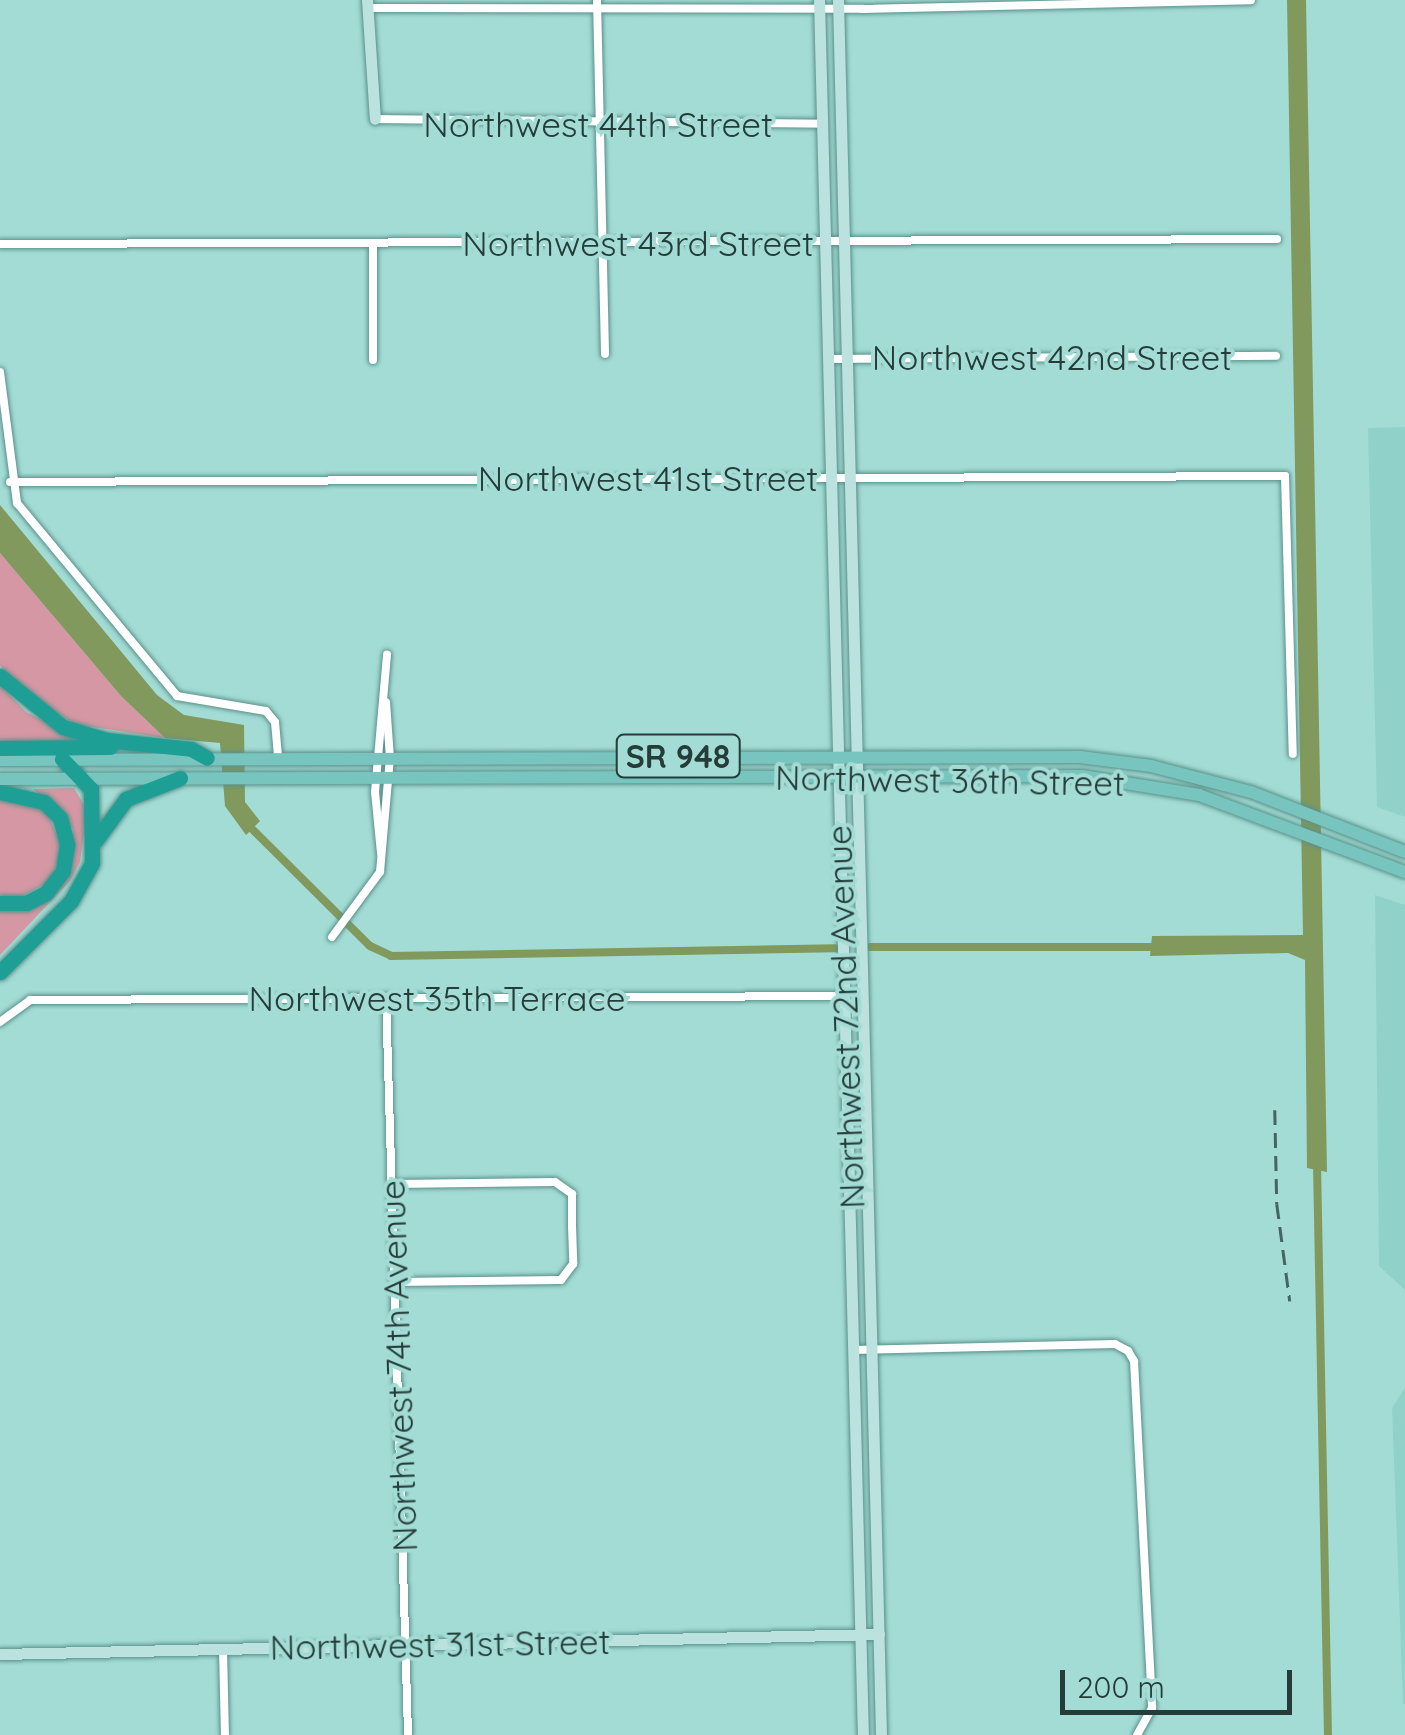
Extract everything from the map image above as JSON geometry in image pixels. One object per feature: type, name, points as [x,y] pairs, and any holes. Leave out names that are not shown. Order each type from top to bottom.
[{"type":"highway","points":[[0,676],[56,723],[140,746]]},
{"type":"highway","points":[[0,748],[140,746],[192,749],[207,758]]},
{"type":"highway","points":[[0,972],[71,901],[92,864],[96,840],[86,779],[62,759]]},
{"type":"highway","points":[[96,840],[126,799],[180,778]]},
{"type":"highway","points":[[0,792],[44,802],[60,818],[67,845],[63,872],[46,893],[26,903],[0,903]]},
{"type":"main road","points":[[367,4],[375,119]]},
{"type":"main road","name":"Northwest 72nd Avenue","points":[[820,4],[863,1735]]},
{"type":"main road","name":"Northwest 72nd Avenue","points":[[838,4],[881,1735]]},
{"type":"main road","points":[[822,124],[841,109]]},
{"type":"main road","name":"Northwest 36th Street","points":[[0,760],[858,755],[1114,760],[1200,777],[1405,852]]},
{"type":"main road","points":[[497,757],[498,776]]},
{"type":"main road","name":"Northwest 36th Street","points":[[0,780],[383,776],[1116,779],[1199,796],[1405,872]]},
{"type":"main road","points":[[849,1182],[868,1182]]},
{"type":"main road","points":[[854,1402],[874,1388]]},
{"type":"main road","name":"Northwest 31st Street","points":[[0,1654],[879,1634]]},
{"type":"street","points":[[367,4],[1251,0]]},
{"type":"street","points":[[597,4],[606,354]]},
{"type":"street","name":"Northwest 44th Street","points":[[375,119],[822,124]]},
{"type":"street","name":"Northwest 43rd Street","points":[[0,244],[1276,238]]},
{"type":"street","points":[[373,243],[374,360]]},
{"type":"street","name":"Northwest 42nd Street","points":[[828,359],[1276,356]]},
{"type":"street","points":[[0,372],[10,482],[17,503],[177,696],[266,710],[275,722],[278,758]]},
{"type":"street","name":"Northwest 41st Street","points":[[10,482],[1286,476],[1292,754]]},
{"type":"street","points":[[335,933],[363,902],[380,872],[387,655]]},
{"type":"street","name":"Northwest 35th Terrace","points":[[0,1022],[30,1000],[844,996]]},
{"type":"street","name":"Northwest 74th Avenue","points":[[386,997],[408,1735]]},
{"type":"street","points":[[393,1184],[564,1185],[572,1194],[568,1275],[395,1282]]},
{"type":"street","points":[[853,1350],[1115,1344],[1128,1352],[1134,1362],[1152,1708],[1146,1728],[1137,1735]]},
{"type":"street","points":[[223,1649],[225,1735]]},
{"type":"shaded area","points":[[1287,0],[1306,0],[1327,1172],[1307,1168],[1305,960],[1288,953],[1150,956],[1152,936],[1303,935]]},
{"type":"shaded area","points":[[1405,427],[1405,817],[1377,807],[1368,428]]},
{"type":"shaded area","points":[[0,505],[157,695],[184,715],[244,725],[245,802],[260,821],[246,835],[225,806],[220,743],[165,738],[121,696],[0,553]]},
{"type":"shaded area","points":[[0,553],[121,696],[165,738],[74,724],[13,682],[0,665]]},
{"type":"shaded area","points":[[0,685],[26,712],[83,740],[0,743]]},
{"type":"shaded area","points":[[74,788],[87,810],[80,862],[70,881],[0,955],[0,908],[53,896],[72,866],[73,830],[64,814],[33,789]]},
{"type":"shaded area","points":[[0,798],[33,803],[47,813],[62,847],[52,880],[18,898],[0,895]]},
{"type":"shaded area","points":[[1375,895],[1405,905],[1405,1290],[1379,1266]]},
{"type":"shaded area","points":[[1405,1387],[1405,1704],[1403,1704],[1392,1408]]},
{"type":"waterway","points":[[247,824],[370,946],[391,956],[835,948]]},
{"type":"waterway","points":[[870,947],[1161,947]]},
{"type":"waterway","points":[[1317,1164],[1328,1735]]},
{"type":"railway","points":[[1275,1110],[1277,1204],[1290,1301]]}]
